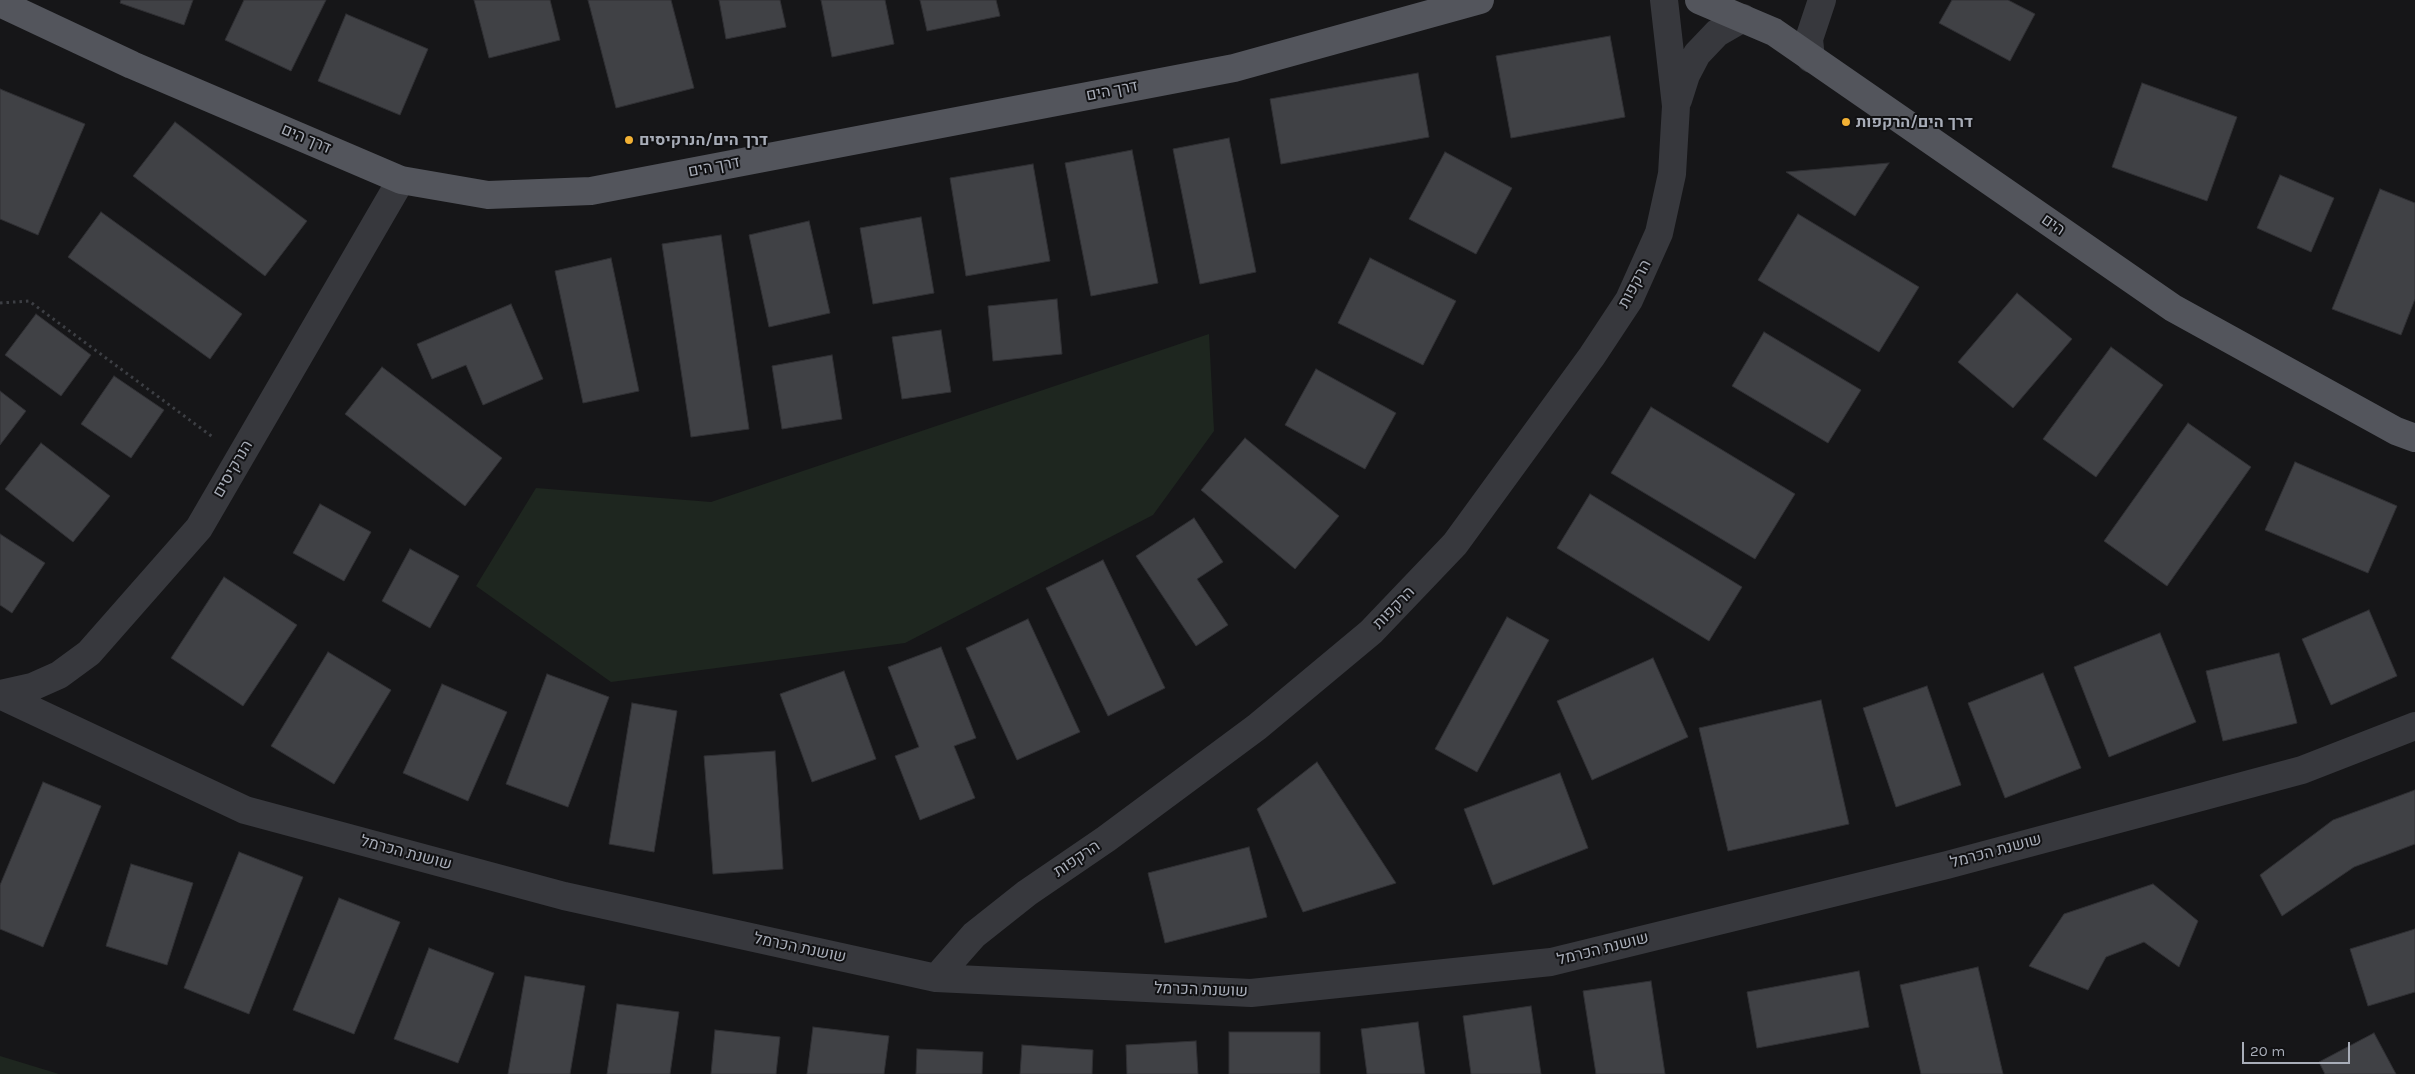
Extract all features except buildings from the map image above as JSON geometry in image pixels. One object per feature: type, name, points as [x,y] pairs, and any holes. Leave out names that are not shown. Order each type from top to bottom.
[{"type":"main road","name":"דרך הים","points":[[0,3],[132,65],[401,180],[488,195],[592,191],[1234,68],[1480,0]]},
{"type":"main road","name":"הים","points":[[1699,0],[1774,32],[2173,308],[2396,431],[2415,438]]},
{"type":"street","name":"הרקפות","points":[[936,978],[974,935],[1027,892],[1106,839],[1257,727],[1364,638],[1455,544],[1592,356],[1629,300],[1659,233],[1672,174],[1676,106],[1664,0]]},
{"type":"street","points":[[1812,59],[1809,39],[1822,0]]},
{"type":"street","name":"הרקפות","points":[[1676,106],[1686,75],[1697,54],[1717,33],[1743,18]]},
{"type":"street","name":"הנרקיסים","points":[[0,695],[32,686],[59,675],[89,653],[199,528],[401,180]]},
{"type":"street","name":"שושנת הכרמל","points":[[0,695],[245,810],[564,896],[936,978],[1250,993],[1551,962],[1947,864],[2302,770],[2415,726]]},
{"type":"path","points":[[0,303],[29,301],[240,458]]},
{"type":"shaded area","points":[[1209,334],[1214,431],[1153,515],[905,643],[611,682],[476,586],[536,488],[711,502]]},
{"type":"shaded area","points":[[0,1056],[59,1074],[0,1074]]},
{"type":"place","name":"דרך הים/הרקפות","points":[[1846,122]]},
{"type":"place","name":"דרך הים/הנרקיסים","points":[[629,140]]}]
